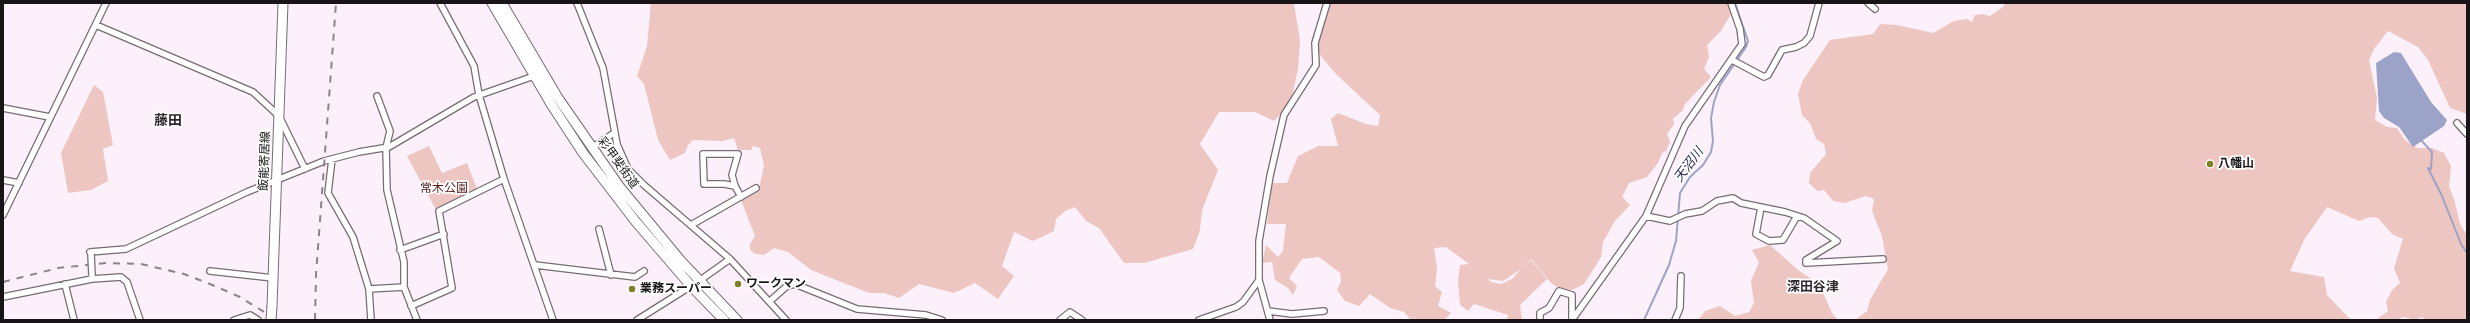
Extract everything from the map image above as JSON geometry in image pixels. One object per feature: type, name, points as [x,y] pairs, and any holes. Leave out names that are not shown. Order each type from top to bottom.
[{"type":"main road","name":"飯能寄居線","points":[[271,320],[283,3]]},
{"type":"main road","name":"彩甲斐街道","points":[[492,3],[551,104],[604,181],[691,286],[724,320]]},
{"type":"main road","name":"彩甲斐街道","points":[[502,3],[542,72],[591,148],[644,218],[699,281],[737,320]]},
{"type":"street","points":[[3,215],[106,3]]},
{"type":"street","points":[[440,3],[474,66],[479,95],[504,179],[535,265],[552,320]]},
{"type":"street","points":[[577,3],[603,68],[614,133],[621,156],[628,169],[730,259],[786,320]]},
{"type":"street","points":[[1270,320],[1259,280],[1259,241],[1284,115],[1316,64],[1315,43],[1327,3]]},
{"type":"street","points":[[1732,60],[1764,77],[1768,75],[1782,50],[1796,47],[1804,43],[1810,36],[1819,3]]},
{"type":"street","points":[[1868,3],[1875,9]]},
{"type":"street","points":[[1540,320],[1540,312],[1548,308],[1559,291],[1572,295],[1572,320],[1646,216],[1685,126],[1742,44],[1742,36],[1732,4]]},
{"type":"street","points":[[96,25],[238,84],[253,92],[279,116],[305,169]]},
{"type":"street","points":[[92,277],[90,252],[126,249],[247,192],[305,169],[332,159],[386,148],[479,95],[534,76]]},
{"type":"street","points":[[377,96],[390,131],[386,148],[387,190],[404,262],[404,287],[417,320]]},
{"type":"street","points":[[3,108],[50,117]]},
{"type":"street","points":[[2457,123],[2467,134]]},
{"type":"street","points":[[591,148],[614,133]]},
{"type":"street","points":[[735,186],[724,184],[704,184],[703,154],[738,154],[733,169],[735,186],[741,196]]},
{"type":"street","points":[[332,159],[328,193],[353,237],[369,289],[371,320]]},
{"type":"street","points":[[411,306],[452,288],[444,234],[438,216],[439,211],[504,179]]},
{"type":"street","points":[[3,180],[19,183]]},
{"type":"street","points":[[691,225],[756,188]]},
{"type":"street","points":[[1646,216],[1670,221],[1685,214],[1702,211],[1717,200],[1733,198],[1741,204],[1798,216],[1837,241],[1806,260],[1806,263],[1883,259]]},
{"type":"street","points":[[1761,207],[1756,234],[1769,241],[1783,240],[1798,216]]},
{"type":"street","points":[[599,228],[611,275]]},
{"type":"street","points":[[400,250],[444,234]]},
{"type":"street","points":[[637,320],[699,281],[730,259]]},
{"type":"street","points":[[535,265],[635,277],[644,271]]},
{"type":"street","points":[[210,271],[273,278]]},
{"type":"street","points":[[1675,320],[1680,308],[1682,276]]},
{"type":"street","points":[[3,297],[92,277],[121,277],[127,282],[140,320]]},
{"type":"street","points":[[1200,320],[1236,307],[1243,302],[1259,280]]},
{"type":"street","points":[[65,284],[74,320]]},
{"type":"street","points":[[770,301],[787,286],[795,284],[856,309],[926,315],[942,320]]},
{"type":"street","points":[[369,289],[404,287]]},
{"type":"street","points":[[1268,311],[1292,314],[1324,311]]},
{"type":"street","points":[[1060,320],[1070,312],[1082,320]]},
{"type":"street","points":[[234,320],[250,316],[258,320]]},
{"type":"green space","points":[[651,3],[1294,3],[1300,41],[1298,68],[1292,97],[1284,110],[1274,121],[1255,112],[1219,112],[1200,144],[1218,170],[1202,210],[1200,230],[1193,249],[1144,263],[1124,263],[1099,228],[1086,221],[1075,207],[1065,211],[1056,219],[1054,231],[1033,241],[1014,232],[1002,266],[1014,276],[998,299],[975,283],[954,293],[919,284],[899,298],[884,293],[869,293],[811,270],[788,252],[774,248],[764,255],[755,254],[750,250],[750,244],[755,236],[741,200],[759,189],[764,165],[760,148],[753,146],[751,150],[738,150],[734,138],[722,141],[693,140],[688,145],[685,153],[670,160],[658,140],[644,84],[637,76],[647,46]]},
{"type":"green space","points":[[1331,3],[1728,3],[1731,14],[1721,31],[1707,45],[1709,57],[1704,69],[1711,77],[1685,104],[1683,110],[1673,119],[1674,124],[1667,134],[1670,142],[1666,151],[1662,153],[1658,163],[1647,177],[1629,183],[1622,197],[1630,205],[1615,221],[1603,242],[1601,257],[1584,284],[1572,290],[1559,288],[1551,283],[1531,259],[1523,268],[1531,260],[1547,279],[1520,305],[1522,320],[1507,320],[1508,315],[1474,304],[1468,311],[1460,305],[1458,281],[1460,265],[1469,264],[1446,247],[1434,248],[1437,269],[1435,286],[1442,292],[1438,306],[1451,313],[1444,320],[1411,320],[1404,312],[1390,308],[1370,294],[1359,306],[1345,301],[1337,290],[1341,281],[1340,273],[1319,257],[1302,259],[1289,278],[1297,286],[1293,295],[1288,288],[1275,280],[1272,262],[1262,263],[1266,245],[1278,257],[1283,251],[1286,224],[1267,224],[1272,183],[1287,183],[1298,156],[1318,146],[1338,146],[1331,119],[1338,113],[1366,124],[1378,126],[1380,115],[1336,74],[1316,50]],"holes":[[[1521,269],[1512,279],[1501,284],[1491,282],[1488,279],[1503,281]]]},
{"type":"green space","points":[[2004,3],[2467,3],[2467,114],[2450,108],[2428,60],[2418,47],[2388,31],[2374,49],[2369,60],[2377,98],[2375,120],[2387,127],[2397,128],[2405,140],[2417,148],[2432,148],[2444,153],[2451,166],[2449,187],[2454,199],[2460,224],[2467,235],[2467,320],[2425,320],[2422,317],[2415,320],[2404,317],[2396,320],[2376,320],[2388,311],[2386,302],[2392,290],[2400,283],[2394,268],[2403,239],[2392,234],[2378,218],[2370,217],[2359,221],[2327,207],[2304,240],[2290,271],[2324,277],[2327,295],[2351,320],[1855,320],[1867,311],[1870,300],[1888,269],[1882,236],[1872,211],[1874,199],[1866,196],[1844,203],[1833,201],[1824,190],[1817,191],[1809,183],[1810,173],[1826,154],[1824,144],[1816,139],[1810,123],[1802,115],[1798,94],[1803,80],[1830,40],[1873,34],[1880,24],[1897,25],[1933,33],[1954,21],[1967,19],[1972,22],[1975,15],[1982,14],[1990,16],[2004,6]]},
{"type":"green space","points":[[94,85],[103,92],[113,145],[103,149],[108,181],[91,190],[68,193],[61,153]]},
{"type":"green space","name":"常木公園","points":[[429,146],[442,173],[467,163],[477,189],[436,210],[407,156]]},
{"type":"green space","points":[[1770,245],[1798,270],[1819,284],[1832,313],[1838,320],[1698,320],[1705,311],[1720,306],[1735,316],[1749,312],[1754,303],[1751,281],[1759,262],[1752,250]]},
{"type":"water","points":[[2394,52],[2401,53],[2431,102],[2447,120],[2444,126],[2413,147],[2399,127],[2384,118],[2379,111],[2376,63]]},
{"type":"waterway","name":"天沼川","points":[[1644,320],[1669,265],[1676,241],[1680,193],[1690,177],[1703,165],[1711,152],[1713,141],[1711,118],[1714,102],[1720,85],[1746,47],[1748,41],[1735,3]]},
{"type":"waterway","points":[[2420,139],[2432,152],[2431,169],[2428,168],[2442,196],[2461,244],[2467,253]]},
{"type":"railway","points":[[315,320],[316,275],[336,3]]},
{"type":"railway","points":[[3,282],[58,268],[106,263],[141,264],[184,274],[210,284],[240,297],[277,320]]},
{"type":"place","name":"八幡山","points":[[2210,164]]},
{"type":"place","name":"ワークマン","points":[[738,284]]},
{"type":"place","name":"業務スーパー","points":[[632,289]]},
{"type":"district","name":"藤田","points":[[168,121]]},
{"type":"district","name":"深田谷津","points":[[1813,287]]}]
